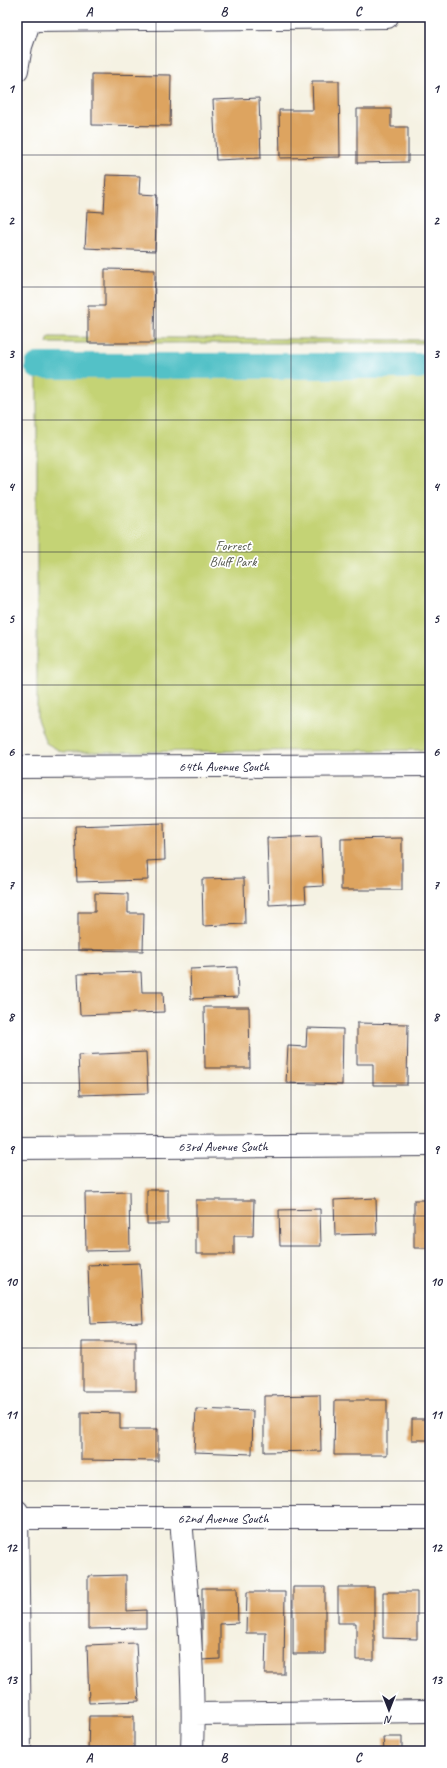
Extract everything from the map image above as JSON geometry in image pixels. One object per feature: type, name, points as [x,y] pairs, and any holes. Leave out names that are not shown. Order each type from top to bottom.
[{"type":"street","points":[[17,70],[27,18],[387,17]]},
{"type":"street","name":"64th Avenue South","points":[[17,767],[430,765]]},
{"type":"street","name":"63rd Avenue South","points":[[17,1148],[430,1145]]},
{"type":"street","points":[[17,1511],[20,1751]]},
{"type":"street","name":"62nd Avenue South","points":[[17,1518],[430,1518]]},
{"type":"street","points":[[181,1518],[191,1635],[194,1714],[192,1751]]},
{"type":"street","points":[[194,1714],[430,1711]]},
{"type":"green space","points":[[49,337],[430,340],[430,343],[47,343]]},
{"type":"green space","name":"Forrest Bluff Park","points":[[48,355],[430,355],[430,750],[62,752],[46,743],[37,719],[37,378]]},
{"type":"building","points":[[92,74],[171,75],[170,126],[92,125]]},
{"type":"building","points":[[312,81],[339,81],[340,157],[280,158],[279,110],[313,110]]},
{"type":"building","points":[[259,98],[261,158],[216,160],[213,100]]},
{"type":"building","points":[[357,109],[391,109],[391,127],[408,127],[408,162],[357,163]]},
{"type":"building","points":[[106,175],[140,176],[139,194],[157,195],[155,251],[85,248],[87,211],[104,212]]},
{"type":"building","points":[[105,269],[155,270],[154,343],[88,343],[88,306],[105,306]]},
{"type":"building","points":[[164,823],[165,860],[147,861],[148,880],[77,882],[75,826]]},
{"type":"building","points":[[321,836],[323,886],[305,887],[306,903],[269,905],[267,838]]},
{"type":"building","points":[[402,838],[402,890],[341,890],[341,839]]},
{"type":"building","points":[[244,878],[245,924],[203,926],[202,879]]},
{"type":"building","points":[[95,893],[128,894],[128,913],[144,913],[143,951],[78,950],[78,912],[95,912]]},
{"type":"building","points":[[237,967],[238,997],[191,999],[190,969]]},
{"type":"building","points":[[141,972],[142,992],[163,992],[164,1012],[80,1015],[78,974]]},
{"type":"building","points":[[204,1007],[249,1007],[250,1068],[205,1068]]},
{"type":"building","points":[[357,1023],[408,1024],[407,1085],[373,1085],[373,1064],[357,1064]]},
{"type":"building","points":[[307,1028],[343,1029],[342,1085],[286,1083],[288,1046],[306,1047]]},
{"type":"building","points":[[146,1052],[148,1093],[80,1095],[78,1055]]},
{"type":"building","points":[[147,1190],[168,1190],[168,1224],[147,1224]]},
{"type":"building","points":[[129,1192],[130,1250],[86,1251],[85,1193]]},
{"type":"building","points":[[376,1198],[377,1234],[335,1235],[334,1200]]},
{"type":"building","points":[[196,1200],[254,1200],[253,1236],[234,1236],[234,1254],[196,1254]]},
{"type":"building","points":[[414,1200],[430,1200],[430,1248],[414,1248]]},
{"type":"building","points":[[320,1209],[321,1246],[280,1246],[279,1210]]},
{"type":"building","points":[[140,1263],[143,1322],[90,1324],[88,1265]]},
{"type":"building","points":[[82,1342],[136,1342],[136,1391],[82,1391]]},
{"type":"building","points":[[320,1395],[321,1451],[264,1452],[264,1396]]},
{"type":"building","points":[[427,1397],[430,1397],[430,1440],[412,1440],[412,1419],[427,1419]]},
{"type":"building","points":[[335,1400],[387,1400],[387,1455],[334,1455]]},
{"type":"building","points":[[196,1409],[253,1411],[252,1454],[194,1452]]},
{"type":"building","points":[[81,1412],[120,1413],[120,1429],[158,1429],[158,1461],[81,1460]]},
{"type":"building","points":[[126,1575],[126,1611],[146,1610],[146,1628],[88,1629],[88,1576]]},
{"type":"building","points":[[293,1587],[325,1587],[325,1654],[293,1654]]},
{"type":"building","points":[[338,1587],[374,1587],[374,1660],[356,1660],[356,1623],[338,1623]]},
{"type":"building","points":[[202,1588],[237,1588],[238,1623],[220,1624],[220,1659],[202,1660]]},
{"type":"building","points":[[428,1591],[430,1591],[430,1672],[429,1672]]},
{"type":"building","points":[[247,1592],[285,1592],[284,1674],[265,1674],[266,1633],[246,1633]]},
{"type":"building","points":[[383,1592],[417,1592],[417,1639],[383,1638]]},
{"type":"building","points":[[136,1643],[139,1701],[89,1703],[87,1645]]},
{"type":"building","points":[[89,1716],[134,1716],[134,1751],[88,1751]]},
{"type":"building","points":[[383,1737],[402,1737],[402,1751],[384,1751]]},
{"type":"waterway","points":[[38,366],[430,366]]}]
